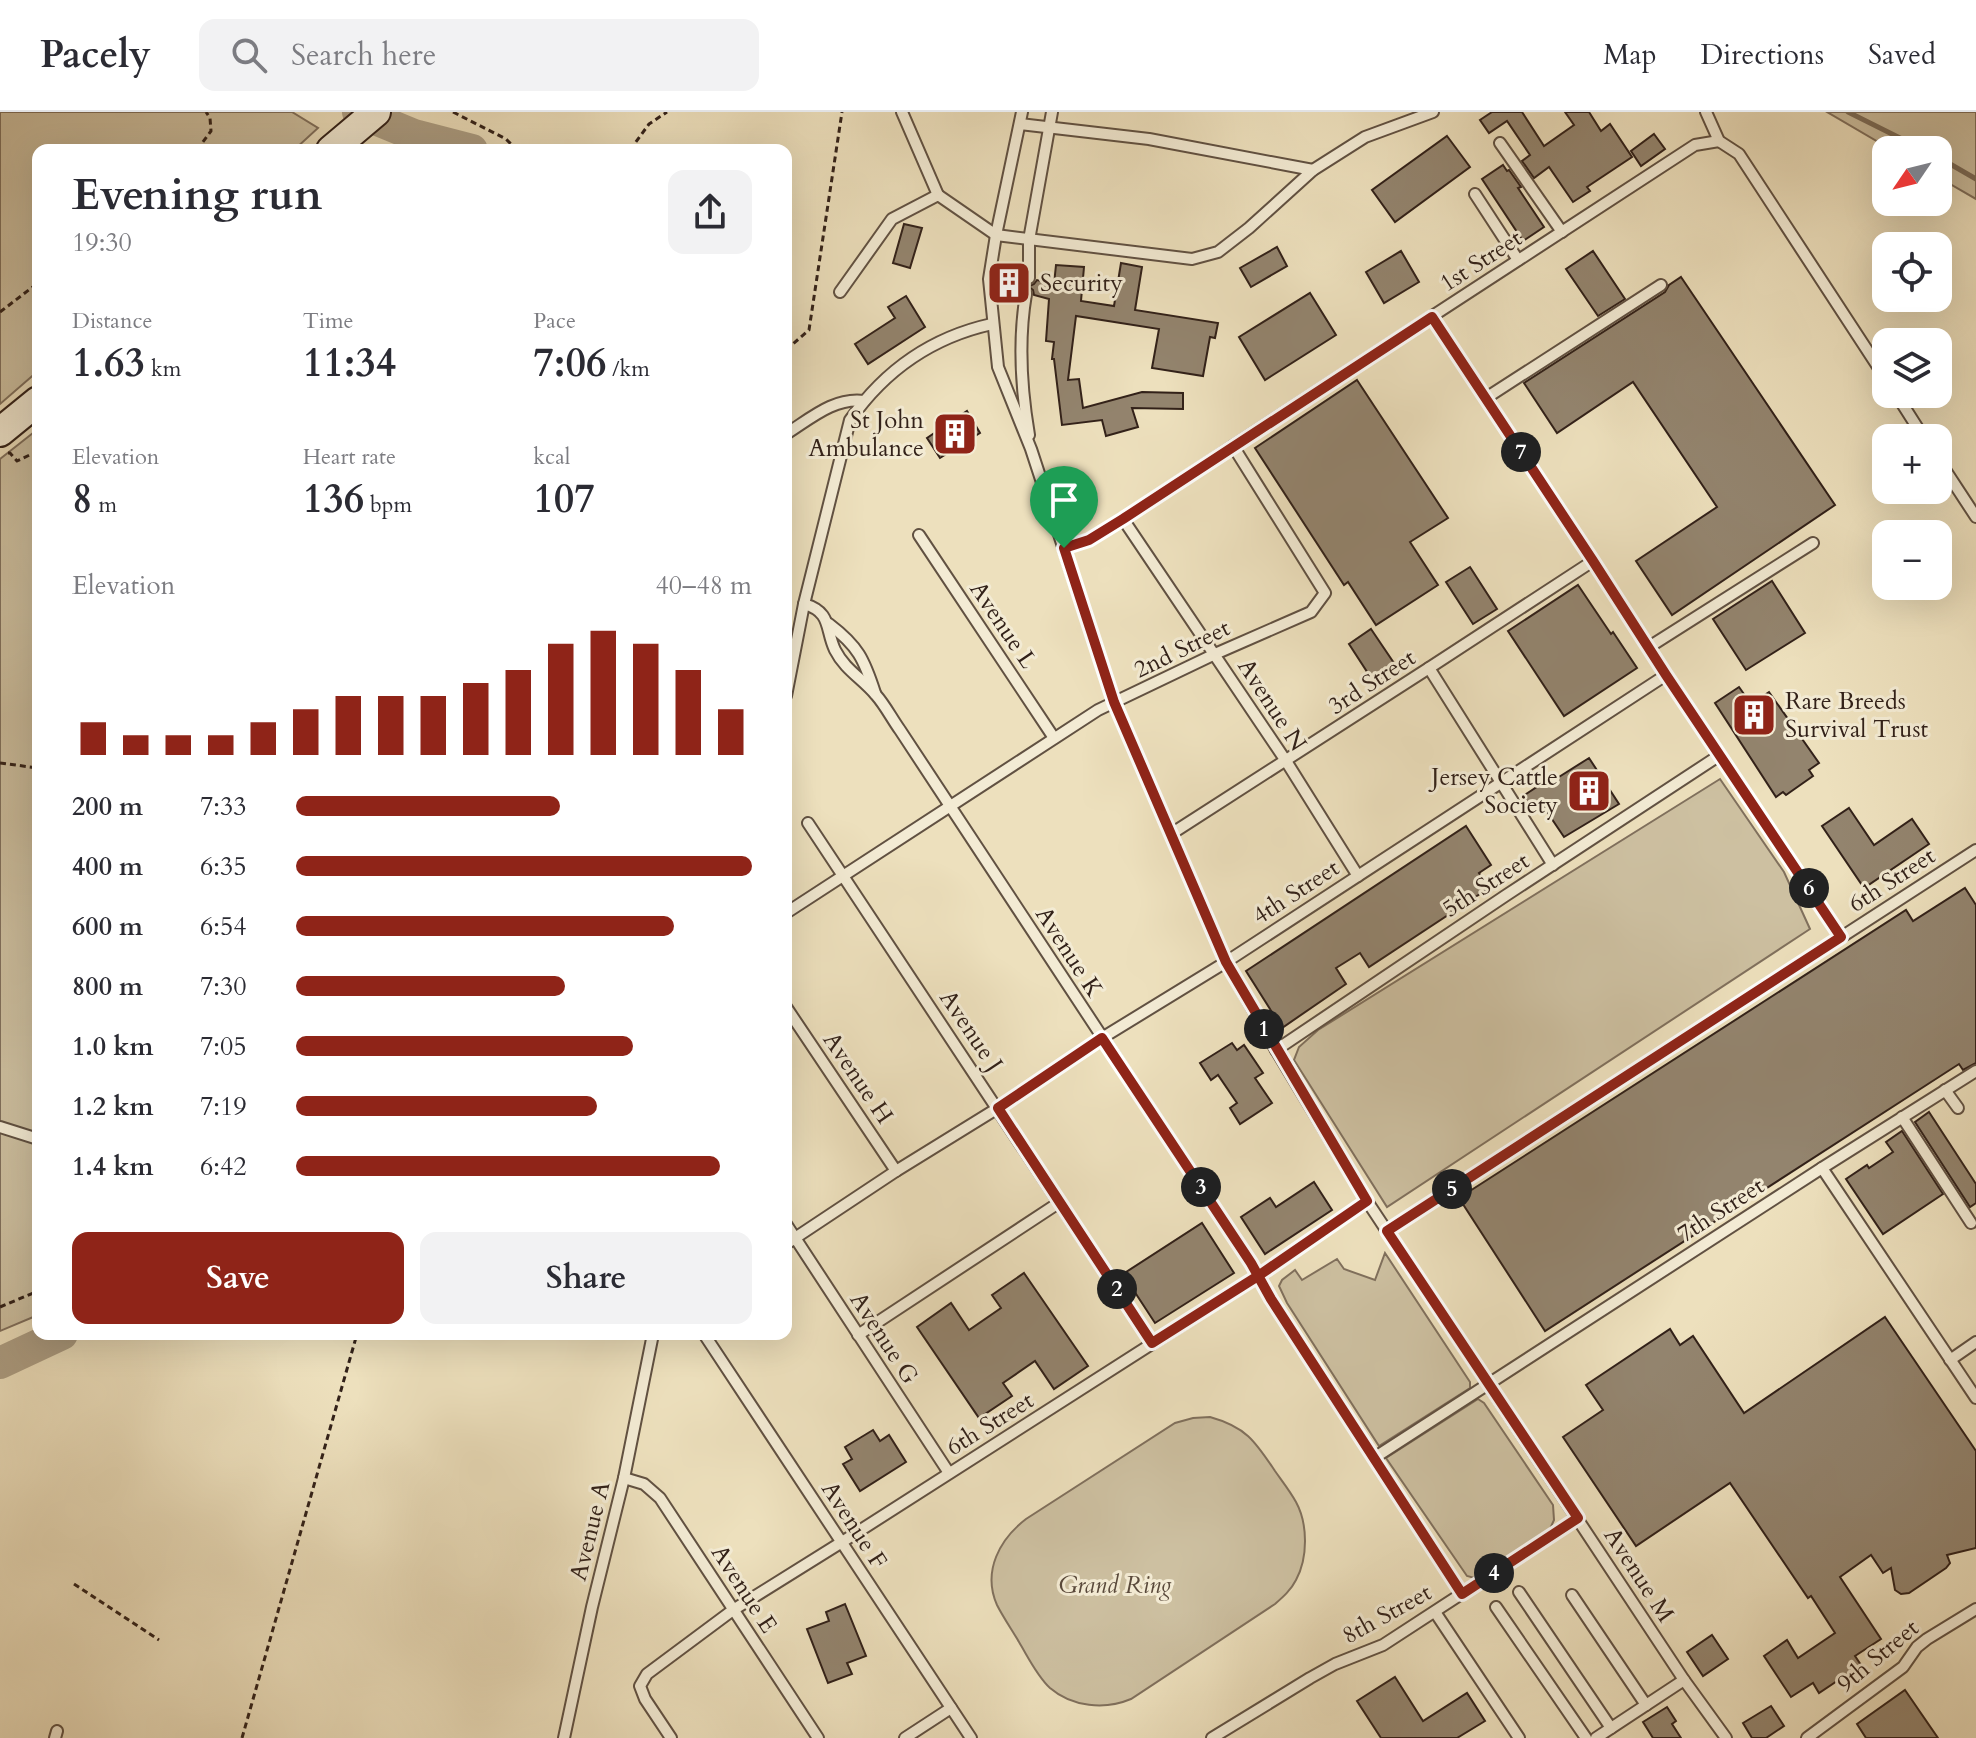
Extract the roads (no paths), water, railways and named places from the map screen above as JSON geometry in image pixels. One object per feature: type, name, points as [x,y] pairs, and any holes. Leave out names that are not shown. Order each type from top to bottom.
[{"type":"main road","points":[[338,144],[376,112]]},
{"type":"main road","points":[[0,432],[32,406]]},
{"type":"lane","points":[[902,112],[938,195],[996,235],[1192,259],[1218,252],[1313,170],[1365,137],[1433,112]]},
{"type":"lane","points":[[1022,112],[989,279],[998,367],[1031,449]]},
{"type":"lane","points":[[1029,278],[1029,240],[1052,112]]},
{"type":"lane","points":[[1706,112],[1719,141],[1739,154],[1872,358]]},
{"type":"lane","points":[[1020,124],[1149,139],[1313,170]]},
{"type":"lane","name":"1st Street","points":[[1064,548],[1089,540],[1123,519],[1695,145],[1719,141]]},
{"type":"lane","points":[[1500,143],[1562,232]]},
{"type":"lane","points":[[1475,194],[1518,260]]},
{"type":"lane","points":[[840,292],[892,219],[938,195]]},
{"type":"lane","points":[[1486,398],[1661,285]]},
{"type":"lane","points":[[1026,294],[1021,323],[1023,400],[1031,449]]},
{"type":"lane","points":[[1432,317],[1841,937]]},
{"type":"lane","points":[[792,665],[804,604],[850,420],[885,378],[940,341],[992,324]]},
{"type":"lane","points":[[792,430],[833,405],[851,399],[864,401]]},
{"type":"lane","name":"2nd Street","points":[[792,909],[949,805],[1114,702],[1311,612],[1325,593],[1233,446]]},
{"type":"lane","name":"Avenue M","points":[[1031,449],[1114,702],[1226,962],[1367,1201],[1684,1680],[1726,1738]]},
{"type":"lane","points":[[1952,480],[1976,517]]},
{"type":"lane","name":"Avenue N","points":[[1123,519],[1286,761],[1358,876]]},
{"type":"lane","name":"Avenue L","points":[[919,535],[1054,738]]},
{"type":"lane","points":[[1649,647],[1813,543]]},
{"type":"lane","name":"3rd Street","points":[[1171,834],[1593,561]]},
{"type":"lane","name":"Avenue K","points":[[804,604],[814,606],[829,624],[849,639],[866,666],[876,695],[1251,1263],[1462,1594]]},
{"type":"lane","name":"Avenue K","points":[[829,624],[835,650],[852,674],[876,695]]},
{"type":"lane","points":[[1429,668],[1553,865]]},
{"type":"lane","name":"4th Street","points":[[792,1240],[1666,675]]},
{"type":"lane","name":"5th Street","points":[[1276,1050],[1720,755]]},
{"type":"lane","name":"Avenue J","points":[[808,823],[1152,1343]]},
{"type":"lane","name":"6th Street","points":[[1387,1231],[1976,850]]},
{"type":"lane","name":"Avenue H","points":[[792,1016],[896,1171]]},
{"type":"lane","name":"7th Street","points":[[1374,1458],[1976,1071]]},
{"type":"lane","points":[[1945,1090],[1958,1108]]},
{"type":"lane","points":[[1902,1117],[1971,1223]]},
{"type":"lane","points":[[0,1127],[32,1137]]},
{"type":"lane","points":[[1822,1168],[1976,1398]]},
{"type":"lane","name":"6th Street","points":[[671,1738],[640,1686],[647,1674],[733,1610],[1258,1276],[1367,1201]]},
{"type":"lane","points":[[858,1335],[1060,1202]]},
{"type":"lane","name":"Avenue G","points":[[792,1242],[858,1335],[949,1473]]},
{"type":"lane","name":"Avenue A","points":[[564,1738],[624,1478],[652,1340]]},
{"type":"lane","name":"Avenue F","points":[[708,1340],[971,1738]]},
{"type":"lane","points":[[1950,1360],[1976,1342]]},
{"type":"lane","name":"Avenue E","points":[[624,1478],[644,1484],[660,1498],[818,1738]]},
{"type":"lane","name":"8th Street","points":[[1212,1738],[1335,1664],[1383,1645],[1578,1518]]},
{"type":"lane","points":[[1519,1592],[1611,1728]]},
{"type":"lane","points":[[1572,1595],[1646,1705]]},
{"type":"lane","points":[[1496,1607],[1586,1738]]},
{"type":"lane","name":"9th Street","points":[[1807,1738],[1903,1667],[1927,1639],[1976,1609]]},
{"type":"lane","points":[[1435,1612],[1519,1738]]},
{"type":"lane","points":[[1596,1738],[1684,1680]]},
{"type":"lane","points":[[905,1738],[951,1708]]},
{"type":"waterway","points":[[358,112],[414,135],[449,144]]},
{"type":"waterway","points":[[1848,112],[1896,136]]},
{"type":"waterway","points":[[1952,165],[1976,179]]},
{"type":"waterway","points":[[0,1363],[49,1340]]},
{"type":"place","name":"Security","points":[[1009,283]]},
{"type":"place","name":"St John Ambulance","points":[[955,434]]},
{"type":"place","name":"Rare Breeds Survival Trust","points":[[1754,715]]},
{"type":"place","name":"Jersey Cattle Society","points":[[1589,791]]},
{"type":"park label","name":"Grand Ring","points":[[1115,1585]]}]
